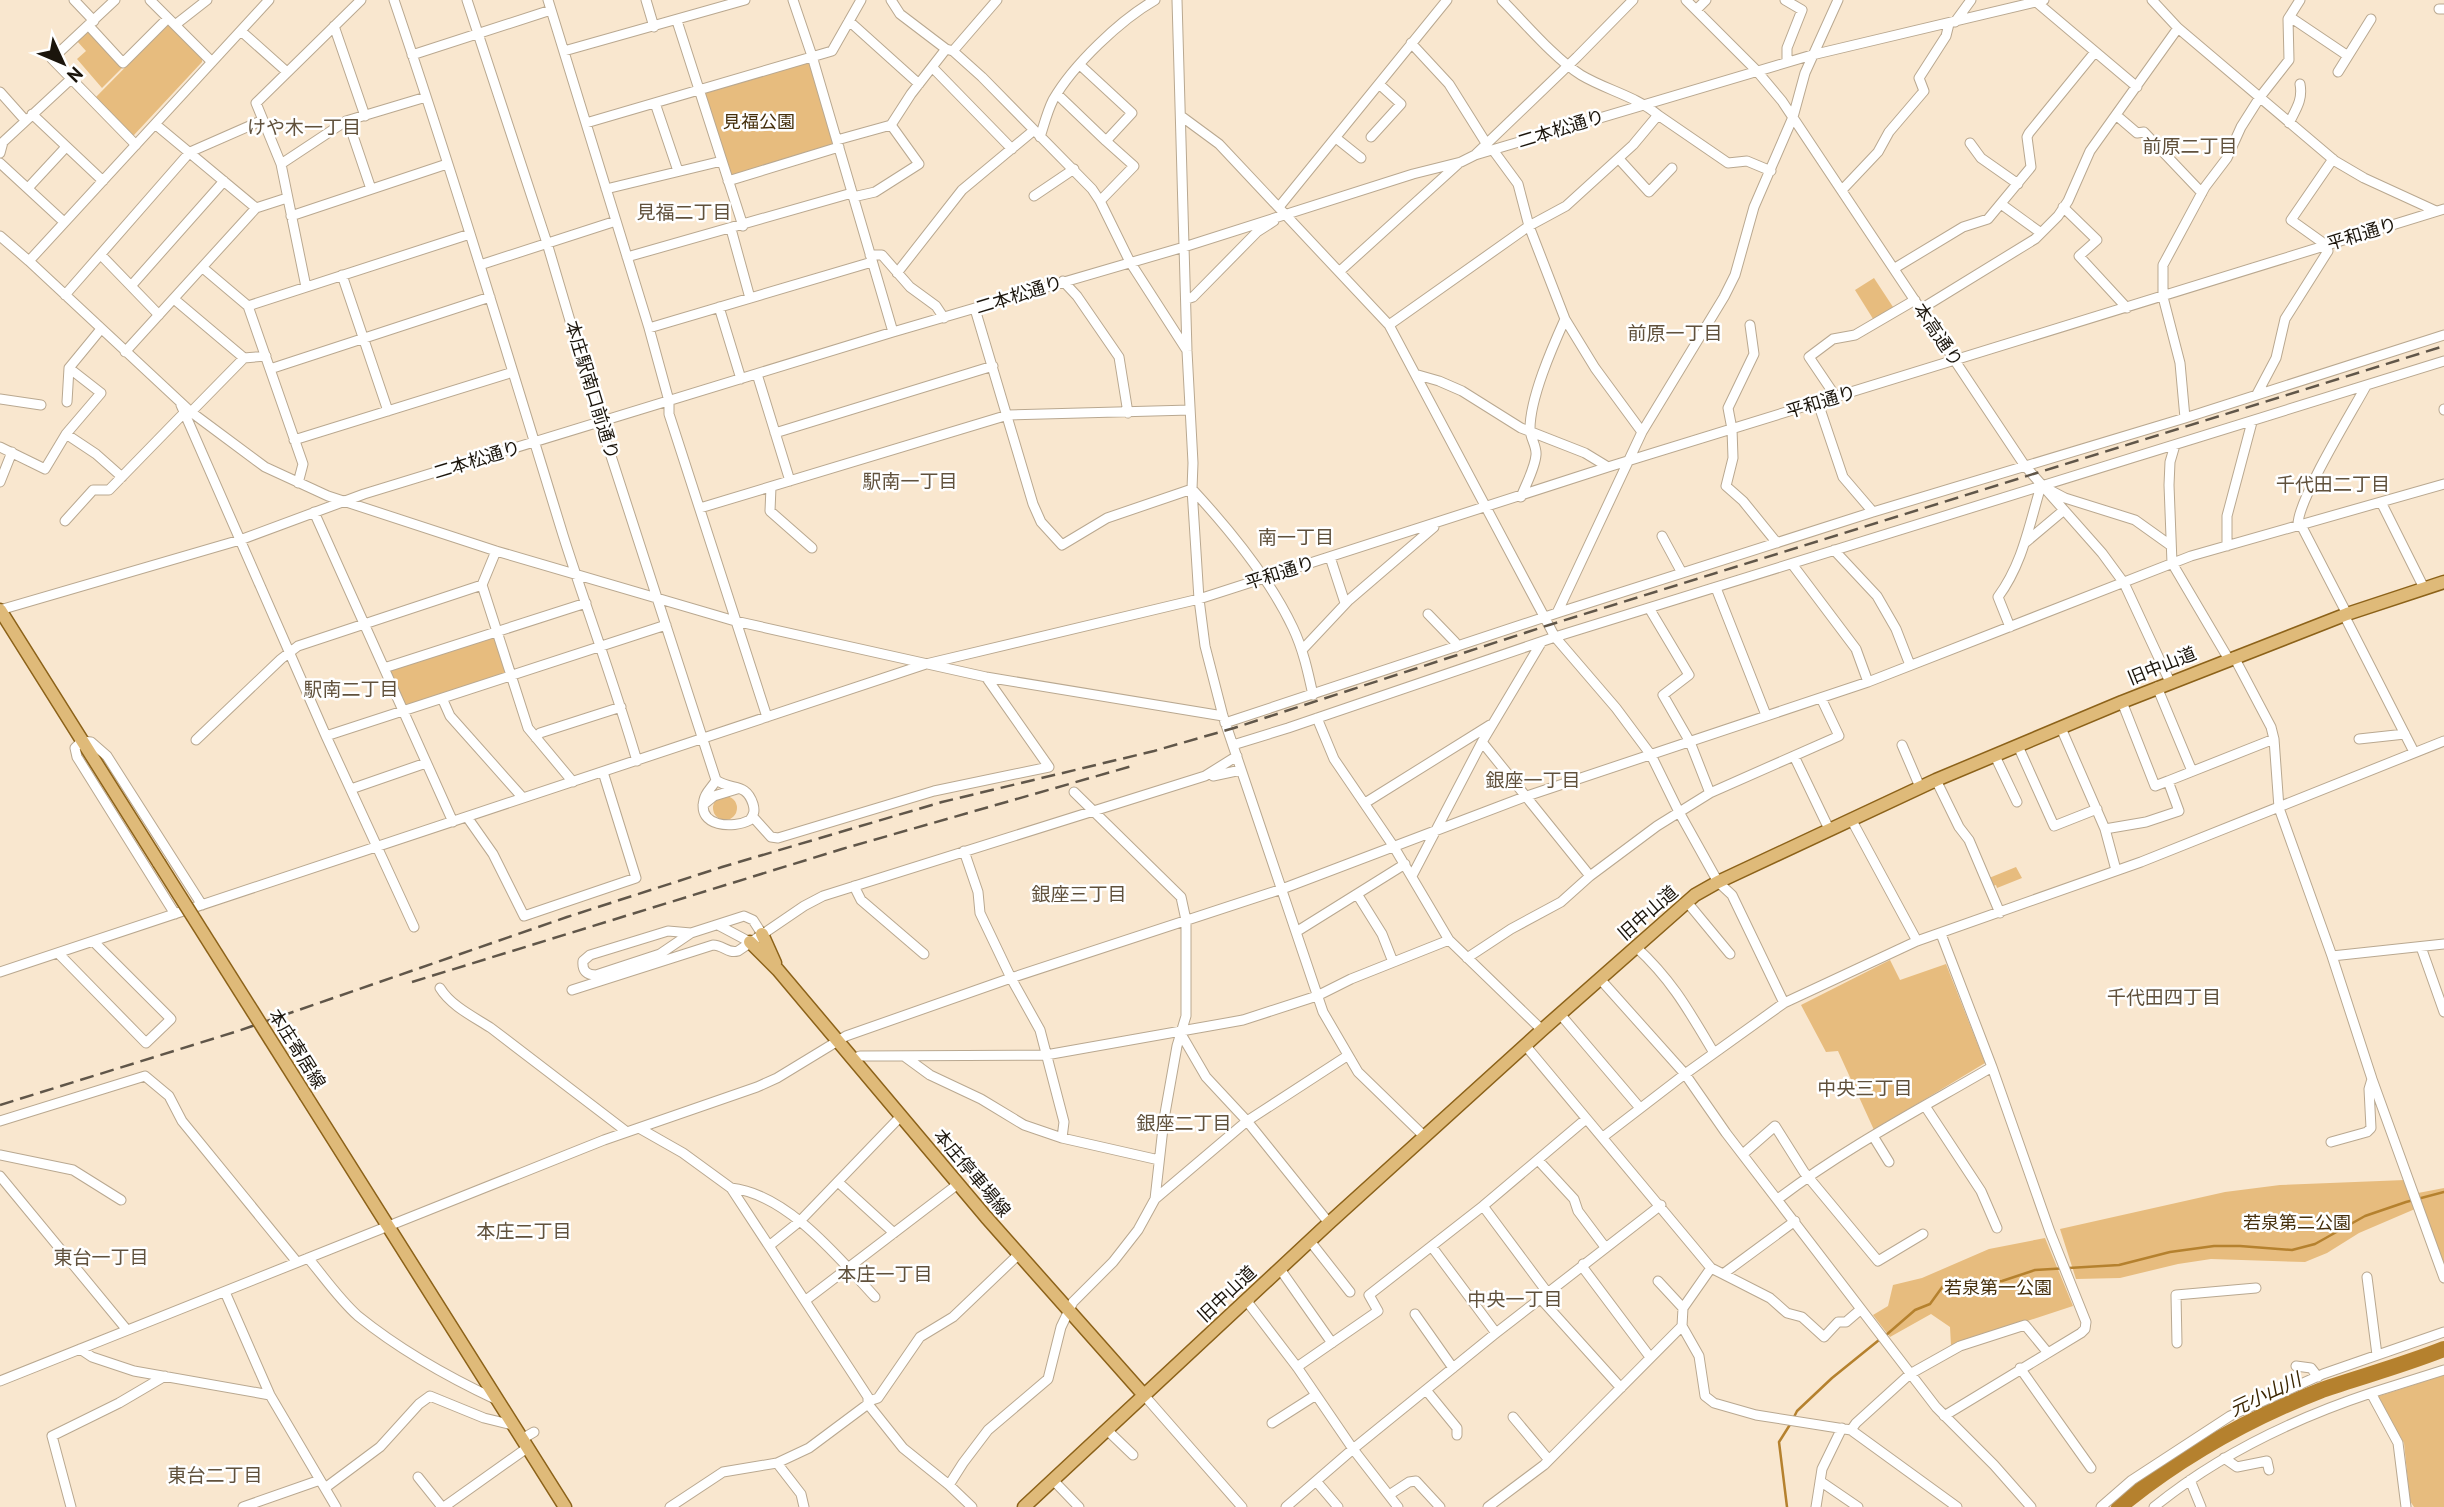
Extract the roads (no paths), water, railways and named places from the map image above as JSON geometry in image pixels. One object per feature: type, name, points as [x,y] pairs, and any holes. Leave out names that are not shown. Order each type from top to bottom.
[{"type":"main road","name":"旧中山道","points":[[1024,1507],[1143,1394],[1525,1045],[1688,902],[1718,882],[1920,787],[2157,687],[2346,614],[2444,582]]},
{"type":"main road","name":"本庄寄居線","points":[[0,610],[565,1507]]},
{"type":"main road","points":[[762,934],[778,970]]},
{"type":"main road","points":[[750,943],[778,970]]},
{"type":"main road","name":"本庄停車場線","points":[[778,970],[1018,1255],[1143,1394]]},
{"type":"street","points":[[74,0],[122,63],[171,22],[206,0]]},
{"type":"street","points":[[115,0],[52,59],[136,145]]},
{"type":"street","points":[[149,0],[212,62]]},
{"type":"street","points":[[29,261],[269,0]]},
{"type":"street","points":[[306,287],[281,164],[256,103],[361,0]]},
{"type":"street","points":[[394,0],[637,761]]},
{"type":"street","name":"本庄駅南口前通り","points":[[467,0],[547,243],[600,422],[716,780]]},
{"type":"street","points":[[646,0],[654,27]]},
{"type":"street","points":[[564,51],[745,0]]},
{"type":"street","points":[[793,0],[893,332]]},
{"type":"street","points":[[586,124],[832,51],[861,0]]},
{"type":"street","points":[[891,0],[900,14],[982,76],[1036,134],[1074,169],[1100,201],[1130,262],[1186,351]]},
{"type":"street","points":[[728,181],[891,125],[919,84],[997,0]]},
{"type":"street","points":[[897,273],[962,190],[1012,149],[1036,134],[1057,94],[1096,47],[1133,13],[1155,0]]},
{"type":"street","points":[[1177,0],[1186,351],[1199,599],[1205,646],[1224,719],[1317,996],[1358,1072],[1425,1137]]},
{"type":"street","points":[[1186,299],[1193,297],[1257,232],[1282,211],[1336,138],[1447,0]]},
{"type":"street","points":[[1502,0],[1581,75],[1625,98],[1645,104],[1728,163],[1747,161],[1771,170]]},
{"type":"street","points":[[1490,146],[1633,0]]},
{"type":"street","name":"本高通り","points":[[1686,0],[1756,70],[1793,117],[2025,466],[2102,553],[2124,583],[2170,682]]},
{"type":"street","points":[[1696,10],[1706,0]]},
{"type":"street","points":[[1785,0],[1802,10],[1787,48],[1787,62]]},
{"type":"street","points":[[1557,613],[1642,432],[1724,298],[1735,275],[1754,207],[1793,117],[1812,55],[1838,0]]},
{"type":"street","points":[[1842,190],[1878,152],[1889,132],[1924,91],[1919,78],[1952,23],[1971,0]]},
{"type":"street","points":[[2152,0],[2178,28],[2333,159],[2364,178],[2440,210]]},
{"type":"street","points":[[2185,418],[2180,363],[2163,297],[2162,265],[2202,193],[2227,158],[2241,127],[2289,60],[2290,17],[2300,0]]},
{"type":"street","points":[[2038,1],[2137,87]]},
{"type":"street","name":"二本松通り","points":[[0,610],[240,540],[346,500],[893,332],[1184,247],[1282,211],[1461,162],[1490,146],[1812,55],[2038,1]]},
{"type":"street","points":[[412,55],[549,5],[649,328],[669,401],[669,414],[767,718]]},
{"type":"street","points":[[2290,17],[2348,56]]},
{"type":"street","points":[[2338,72],[2371,19]]},
{"type":"street","points":[[677,21],[743,226]]},
{"type":"street","points":[[849,22],[919,84]]},
{"type":"street","points":[[334,26],[365,116]]},
{"type":"street","points":[[1921,309],[2035,239],[2063,207],[2090,151],[2178,28]]},
{"type":"street","points":[[240,31],[287,72]]},
{"type":"street","points":[[1411,43],[1449,84],[1518,184],[1529,226],[1565,320],[1595,369],[1642,432]]},
{"type":"street","points":[[1895,268],[1963,227],[1988,219],[2031,167],[2027,137],[2029,132],[2095,52]]},
{"type":"street","points":[[1080,65],[1132,113],[1106,141]]},
{"type":"street","points":[[933,68],[1012,149]]},
{"type":"street","points":[[0,153],[2,142],[71,79]]},
{"type":"street","points":[[2289,123],[2300,103],[2300,84]]},
{"type":"street","points":[[1371,137],[1401,104],[1378,85]]},
{"type":"street","points":[[0,92],[103,181]]},
{"type":"street","points":[[1057,94],[1134,166],[1100,201]]},
{"type":"street","points":[[281,164],[348,121],[426,97]]},
{"type":"street","points":[[655,103],[678,172]]},
{"type":"street","points":[[1389,325],[1529,226],[1566,206],[1619,159],[1658,114]]},
{"type":"street","points":[[2116,115],[2137,133],[2144,132],[2202,193]]},
{"type":"street","points":[[1181,116],[1219,144],[1389,325],[1418,375],[1555,637],[1616,708],[1651,755],[1718,882],[1732,895],[1784,1003]]},
{"type":"street","points":[[65,295],[190,152],[263,120]]},
{"type":"street","points":[[348,121],[371,189]]},
{"type":"street","points":[[155,124],[256,208]]},
{"type":"street","points":[[627,257],[853,195],[875,192],[919,164],[891,125]]},
{"type":"street","points":[[1336,138],[1361,158]]},
{"type":"street","points":[[1970,143],[1981,158],[2018,184]]},
{"type":"street","points":[[28,188],[66,147]]},
{"type":"street","points":[[1619,159],[1649,192],[1672,168]]},
{"type":"street","points":[[2257,394],[2276,358],[2285,319],[2328,251],[2326,246],[2291,220],[2333,159]]},
{"type":"street","points":[[606,189],[722,161]]},
{"type":"street","points":[[1340,271],[1461,162]]},
{"type":"street","points":[[0,163],[65,222]]},
{"type":"street","points":[[291,216],[447,164]]},
{"type":"street","points":[[1034,196],[1074,169]]},
{"type":"street","points":[[131,286],[224,181]]},
{"type":"street","points":[[125,352],[256,208],[288,198]]},
{"type":"street","points":[[2000,204],[2040,233]]},
{"type":"street","points":[[2063,207],[2098,240],[2079,256],[2127,308]]},
{"type":"street","name":"平和通り","points":[[0,972],[926,664],[1199,599],[1608,467],[2440,210]]},
{"type":"street","points":[[480,265],[616,221]]},
{"type":"street","points":[[731,229],[750,298]]},
{"type":"street","points":[[248,306],[470,234]]},
{"type":"street","points":[[0,236],[188,412],[265,467],[328,496],[576,576],[735,621],[986,677],[1224,719],[1314,695],[1557,613],[1873,512],[2185,418],[2444,335]]},
{"type":"street","points":[[102,255],[159,315]]},
{"type":"street","points":[[649,328],[882,255],[897,273],[936,306],[944,318]]},
{"type":"street","points":[[203,268],[248,306],[303,464],[298,483]]},
{"type":"street","points":[[342,275],[388,411]]},
{"type":"street","points":[[1063,281],[1077,296],[1119,357],[1128,413]]},
{"type":"street","points":[[270,369],[490,297]]},
{"type":"street","points":[[174,299],[244,358]]},
{"type":"street","points":[[1836,397],[1809,357],[1833,339],[1855,335],[1916,300]]},
{"type":"street","points":[[719,307],[741,379]]},
{"type":"street","points":[[975,309],[1033,505],[1041,522],[1062,545],[1107,518],[1192,489]]},
{"type":"street","points":[[1521,497],[1536,456],[1530,431],[1547,360],[1565,320]]},
{"type":"street","points":[[1751,325],[1754,354],[1728,408],[1733,458],[1726,486],[1743,501],[1777,543]]},
{"type":"street","points":[[67,402],[69,368],[101,328]]},
{"type":"street","points":[[65,521],[93,490],[109,490],[244,358],[265,356]]},
{"type":"street","points":[[1233,744],[1555,637],[2444,361]]},
{"type":"street","points":[[775,433],[993,366]]},
{"type":"street","points":[[0,447],[45,469],[66,434],[101,393],[69,368]]},
{"type":"street","points":[[294,440],[513,372]]},
{"type":"street","points":[[757,374],[790,481]]},
{"type":"street","points":[[1418,375],[1462,391],[1479,404],[1530,431],[1585,453],[1608,467]]},
{"type":"street","points":[[2366,386],[2316,477],[2298,516],[2300,525],[2414,752]]},
{"type":"street","points":[[0,399],[41,405]]},
{"type":"street","points":[[1818,403],[1843,477],[1873,512]]},
{"type":"street","points":[[700,508],[1008,415],[1190,410]]},
{"type":"street","points":[[188,412],[240,540],[414,928]]},
{"type":"street","points":[[2227,546],[2227,516],[2252,422]]},
{"type":"street","points":[[66,434],[96,454],[122,477]]},
{"type":"street","points":[[2175,445],[2170,462],[2169,485],[2172,563],[2271,727],[2279,808],[2444,1278]]},
{"type":"street","points":[[0,482],[12,452]]},
{"type":"street","points":[[0,1381],[627,1132],[757,1087],[777,1078],[846,1036],[1011,978],[1282,889],[1527,796],[1868,682],[2172,563],[2444,484]]},
{"type":"street","points":[[2010,627],[1998,597],[2012,578],[2026,542],[2041,486]]},
{"type":"street","points":[[2041,486],[2065,498],[2135,520],[2170,545]]},
{"type":"street","points":[[771,487],[770,511],[812,548]]},
{"type":"street","points":[[1192,489],[1218,517],[1263,578],[1293,627],[1314,695]]},
{"type":"street","points":[[2381,502],[2424,588]]},
{"type":"street","points":[[2026,542],[2063,510]]},
{"type":"street","points":[[314,512],[453,822]]},
{"type":"street","points":[[1302,650],[1345,603],[1439,523]]},
{"type":"street","points":[[1662,536],[1682,573]]},
{"type":"street","points":[[1834,550],[1877,596],[1896,629],[1910,665]]},
{"type":"street","points":[[496,551],[482,584],[528,728],[573,782]]},
{"type":"street","points":[[1330,557],[1345,603]]},
{"type":"street","points":[[1792,564],[1856,649],[1868,682]]},
{"type":"street","points":[[196,740],[298,646],[482,584]]},
{"type":"street","points":[[1716,588],[1766,715]]},
{"type":"street","points":[[384,668],[586,603]]},
{"type":"street","points":[[1649,608],[1689,675],[1663,695],[1690,742],[1710,793]]},
{"type":"street","points":[[1428,614],[1455,642],[1456,647]]},
{"type":"street","points":[[326,736],[666,625]]},
{"type":"street","points":[[1412,876],[1482,741],[1541,643]]},
{"type":"street","points":[[752,817],[771,837],[778,838],[934,791],[1049,768],[986,677]]},
{"type":"street","points":[[2157,687],[2192,771]]},
{"type":"street","points":[[442,698],[450,716],[523,797]]},
{"type":"street","points":[[1467,958],[1511,929],[1561,902],[1657,826],[1710,793],[1839,736],[1821,698]]},
{"type":"street","points":[[2122,702],[2155,786],[2274,739]]},
{"type":"street","points":[[536,738],[540,733],[621,707]]},
{"type":"street","points":[[1317,718],[1334,759],[1405,864],[1449,940],[1542,1030]]},
{"type":"street","points":[[1365,803],[1492,724]]},
{"type":"street","points":[[2061,728],[2097,808],[2116,870]]},
{"type":"street","points":[[2359,739],[2405,734]]},
{"type":"street","points":[[175,914],[77,757],[75,748],[82,741],[91,742],[107,756],[202,905]]},
{"type":"street","points":[[1482,741],[1591,876]]},
{"type":"street","points":[[1603,1137],[1784,1003],[1917,941],[2116,870],[2444,741]]},
{"type":"street","points":[[1902,745],[1920,787]]},
{"type":"street","points":[[2018,746],[2054,826],[2097,808]]},
{"type":"street","points":[[1205,776],[1237,756]]},
{"type":"street","points":[[1794,756],[1829,829]]},
{"type":"street","points":[[1995,756],[2017,802]]},
{"type":"street","points":[[351,789],[426,763]]},
{"type":"street","points":[[572,990],[713,945],[734,952],[814,900],[1205,776],[1241,771]]},
{"type":"street","points":[[467,817],[493,854],[523,916],[636,878],[603,772]]},
{"type":"street","points":[[716,780],[723,785],[738,788],[749,794],[754,809],[752,817],[746,823],[738,825],[711,822],[703,805],[704,798],[716,780]]},
{"type":"street","points":[[1936,780],[1959,827],[1969,840],[2000,913]]},
{"type":"street","points":[[2105,829],[2147,822],[2179,811],[2168,781]]},
{"type":"street","points":[[703,805],[714,796],[738,788]]},
{"type":"street","points":[[949,1485],[962,1463],[988,1430],[1048,1379],[1061,1327],[1073,1302],[1113,1262],[1139,1230],[1155,1199],[1164,1119],[1177,1046],[1186,1016],[1186,920],[1181,897],[1074,792]]},
{"type":"street","points":[[1851,819],[1917,941]]},
{"type":"street","points":[[964,851],[978,892],[980,913],[1040,1030],[1065,1122],[1062,1138]]},
{"type":"street","points":[[1296,932],[1405,864]]},
{"type":"street","points":[[854,886],[861,900],[924,954]]},
{"type":"street","points":[[1357,894],[1382,934],[1393,962]]},
{"type":"street","points":[[1688,902],[1730,954]]},
{"type":"street","points":[[691,933],[665,932],[590,955],[582,965],[587,974],[596,975],[664,952],[691,933],[741,917],[751,917],[762,934]]},
{"type":"street","points":[[741,917],[737,926],[750,943]]},
{"type":"street","points":[[718,925],[750,943]]},
{"type":"street","points":[[1941,934],[2086,1326],[2081,1333],[1944,1416]]},
{"type":"street","points":[[853,1059],[860,1056],[1046,1055],[1243,1020],[1317,996],[1449,940]]},
{"type":"street","points":[[58,953],[146,1043],[171,1018],[94,942]]},
{"type":"street","points":[[2332,956],[2444,944]]},
{"type":"street","points":[[1636,947],[1659,968],[1677,991],[1714,1053]]},
{"type":"street","points":[[2421,947],[2444,1012]]},
{"type":"street","points":[[1600,979],[1685,1074],[1860,1310],[1944,1416],[2031,1507]]},
{"type":"street","points":[[440,988],[445,996],[478,1022],[491,1028],[627,1132]]},
{"type":"street","points":[[1560,1014],[1640,1108]]},
{"type":"street","points":[[1182,1032],[1206,1077],[1247,1121],[1329,1223]]},
{"type":"street","points":[[1525,1045],[1711,1268],[1770,1298],[1787,1313],[1802,1317],[1824,1337],[1838,1322],[1846,1322],[1860,1310]]},
{"type":"street","points":[[904,1056],[930,1075],[981,1099],[1024,1125],[1062,1138],[1159,1160]]},
{"type":"street","points":[[1155,1199],[1247,1121],[1347,1056]]},
{"type":"street","points":[[1778,1199],[1873,1136],[1992,1067]]},
{"type":"street","points":[[0,1121],[145,1076],[169,1096],[181,1121],[297,1262]]},
{"type":"street","points":[[2331,1142],[2367,1132],[2371,1128],[2372,1079]]},
{"type":"street","points":[[1925,1106],[1981,1191],[1997,1228]]},
{"type":"street","points":[[769,1246],[800,1222],[901,1116]]},
{"type":"street","points":[[1297,1367],[1378,1311],[1369,1295],[1483,1206],[1586,1119]]},
{"type":"street","points":[[1743,1154],[1776,1126],[1808,1177],[1878,1261],[1923,1234]]},
{"type":"street","points":[[639,1128],[683,1153],[731,1188],[806,1300],[869,1403],[903,1448],[972,1507]]},
{"type":"street","points":[[1873,1136],[1889,1162]]},
{"type":"street","points":[[0,1155],[73,1170],[121,1200]]},
{"type":"street","points":[[1538,1160],[1574,1199],[1578,1211],[1605,1247]]},
{"type":"street","points":[[838,1182],[894,1233]]},
{"type":"street","points":[[2,1183],[127,1330]]},
{"type":"street","points":[[806,1300],[958,1184]]},
{"type":"street","points":[[731,1188],[748,1190],[778,1203],[875,1297]]},
{"type":"street","points":[[1286,1507],[1353,1449],[1543,1295],[1661,1205]]},
{"type":"street","points":[[1483,1206],[1543,1295],[1620,1388]]},
{"type":"street","points":[[1723,1274],[1795,1221]]},
{"type":"street","points":[[1310,1241],[1350,1292]]},
{"type":"street","points":[[1432,1247],[1496,1333]]},
{"type":"street","points":[[670,1507],[723,1472],[777,1463],[808,1448],[878,1398],[920,1337],[953,1317],[1018,1255]]},
{"type":"street","points":[[309,1258],[358,1315],[405,1350],[454,1380],[498,1401]]},
{"type":"street","points":[[1583,1264],[1584,1269],[1650,1357]]},
{"type":"street","points":[[1711,1268],[1683,1308],[1682,1326],[1699,1356],[1705,1396],[1714,1403],[1756,1415],[1847,1429],[1957,1507]]},
{"type":"street","points":[[1280,1269],[1332,1343]]},
{"type":"street","points":[[2367,1277],[2377,1355]]},
{"type":"street","points":[[1658,1280],[1683,1308]]},
{"type":"street","points":[[2177,1343],[2176,1295],[2256,1288]]},
{"type":"street","points":[[225,1292],[270,1395],[336,1507]]},
{"type":"street","points":[[1249,1298],[1249,1304],[1398,1507]]},
{"type":"street","points":[[1415,1314],[1453,1368]]},
{"type":"street","points":[[1816,1507],[1822,1468],[1847,1429],[1910,1374],[1960,1346],[2025,1325],[2048,1353]]},
{"type":"street","points":[[1488,1507],[1549,1460],[1682,1326]]},
{"type":"street","points":[[2101,1507],[2132,1480],[2230,1416],[2318,1377],[2444,1332]]},
{"type":"street","points":[[80,1349],[92,1357],[134,1371],[270,1395]]},
{"type":"street","points":[[2296,1366],[2311,1368],[2318,1377]]},
{"type":"street","points":[[2021,1368],[2091,1468]]},
{"type":"street","points":[[2154,1507],[2224,1458],[2299,1420],[2444,1370]]},
{"type":"street","points":[[71,1507],[52,1436],[119,1403],[165,1376]]},
{"type":"street","points":[[1426,1390],[1457,1428],[1457,1435]]},
{"type":"street","points":[[2371,1393],[2398,1443],[2402,1506]]},
{"type":"street","points":[[1143,1394],[1242,1507]]},
{"type":"street","points":[[1272,1423],[1317,1395]]},
{"type":"street","points":[[243,1507],[323,1484],[380,1447],[419,1404],[430,1396],[484,1418],[513,1425]]},
{"type":"street","points":[[1513,1417],[1549,1460]]},
{"type":"street","points":[[1107,1430],[1133,1455]]},
{"type":"street","points":[[418,1477],[443,1507],[525,1443],[534,1432]]},
{"type":"street","points":[[2224,1458],[2237,1467],[2267,1461],[2270,1470]]},
{"type":"street","points":[[777,1463],[801,1494],[804,1507]]},
{"type":"street","points":[[1053,1480],[1079,1507]]},
{"type":"street","points":[[2190,1480],[2201,1507]]},
{"type":"street","points":[[1316,1481],[1338,1507]]},
{"type":"street","points":[[1389,1495],[1409,1482],[1416,1481],[1440,1507]]},
{"type":"street","points":[[1820,1481],[1858,1507]]},
{"type":"waterway","points":[[1885,1336],[1915,1310],[1930,1304],[1943,1286],[1960,1282],[2002,1281],[2035,1270],[2119,1265],[2170,1252],[2214,1246],[2292,1250],[2315,1244],[2365,1216],[2444,1192]]},
{"type":"waterway","points":[[1794,1417],[1832,1378],[1879,1340]]},
{"type":"waterway","name":"元小山川","points":[[2119,1507],[2191,1456],[2268,1413],[2322,1390],[2444,1349]]},
{"type":"waterway","points":[[1787,1507],[1779,1442],[1791,1423]]},
{"type":"railway","points":[[0,1105],[238,1031],[567,917],[722,867],[942,802],[1154,751],[1234,728],[1549,625],[2444,346]]},
{"type":"railway","points":[[412,982],[842,849],[1132,766]]},
{"type":"district","name":"けや木一丁目","points":[[304,127]]},
{"type":"district","name":"前原二丁目","points":[[2190,146]]},
{"type":"district","name":"見福二丁目","points":[[684,212]]},
{"type":"district","name":"前原一丁目","points":[[1675,333]]},
{"type":"district","name":"駅南一丁目","points":[[910,481]]},
{"type":"district","name":"千代田二丁目","points":[[2333,484]]},
{"type":"district","name":"南一丁目","points":[[1296,537]]},
{"type":"district","name":"駅南二丁目","points":[[351,689]]},
{"type":"district","name":"銀座一丁目","points":[[1533,780]]},
{"type":"district","name":"銀座三丁目","points":[[1079,894]]},
{"type":"district","name":"千代田四丁目","points":[[2164,997]]},
{"type":"district","name":"中央三丁目","points":[[1865,1088]]},
{"type":"district","name":"銀座二丁目","points":[[1184,1123]]},
{"type":"district","name":"本庄二丁目","points":[[524,1231]]},
{"type":"district","name":"東台一丁目","points":[[101,1257]]},
{"type":"district","name":"本庄一丁目","points":[[885,1274]]},
{"type":"district","name":"中央一丁目","points":[[1515,1299]]},
{"type":"district","name":"東台二丁目","points":[[215,1475]]},
{"type":"park label","name":"見福公園","points":[[759,122]]},
{"type":"park label","name":"若泉第二公園","points":[[2297,1223]]},
{"type":"park label","name":"若泉第一公園","points":[[1998,1288]]}]
